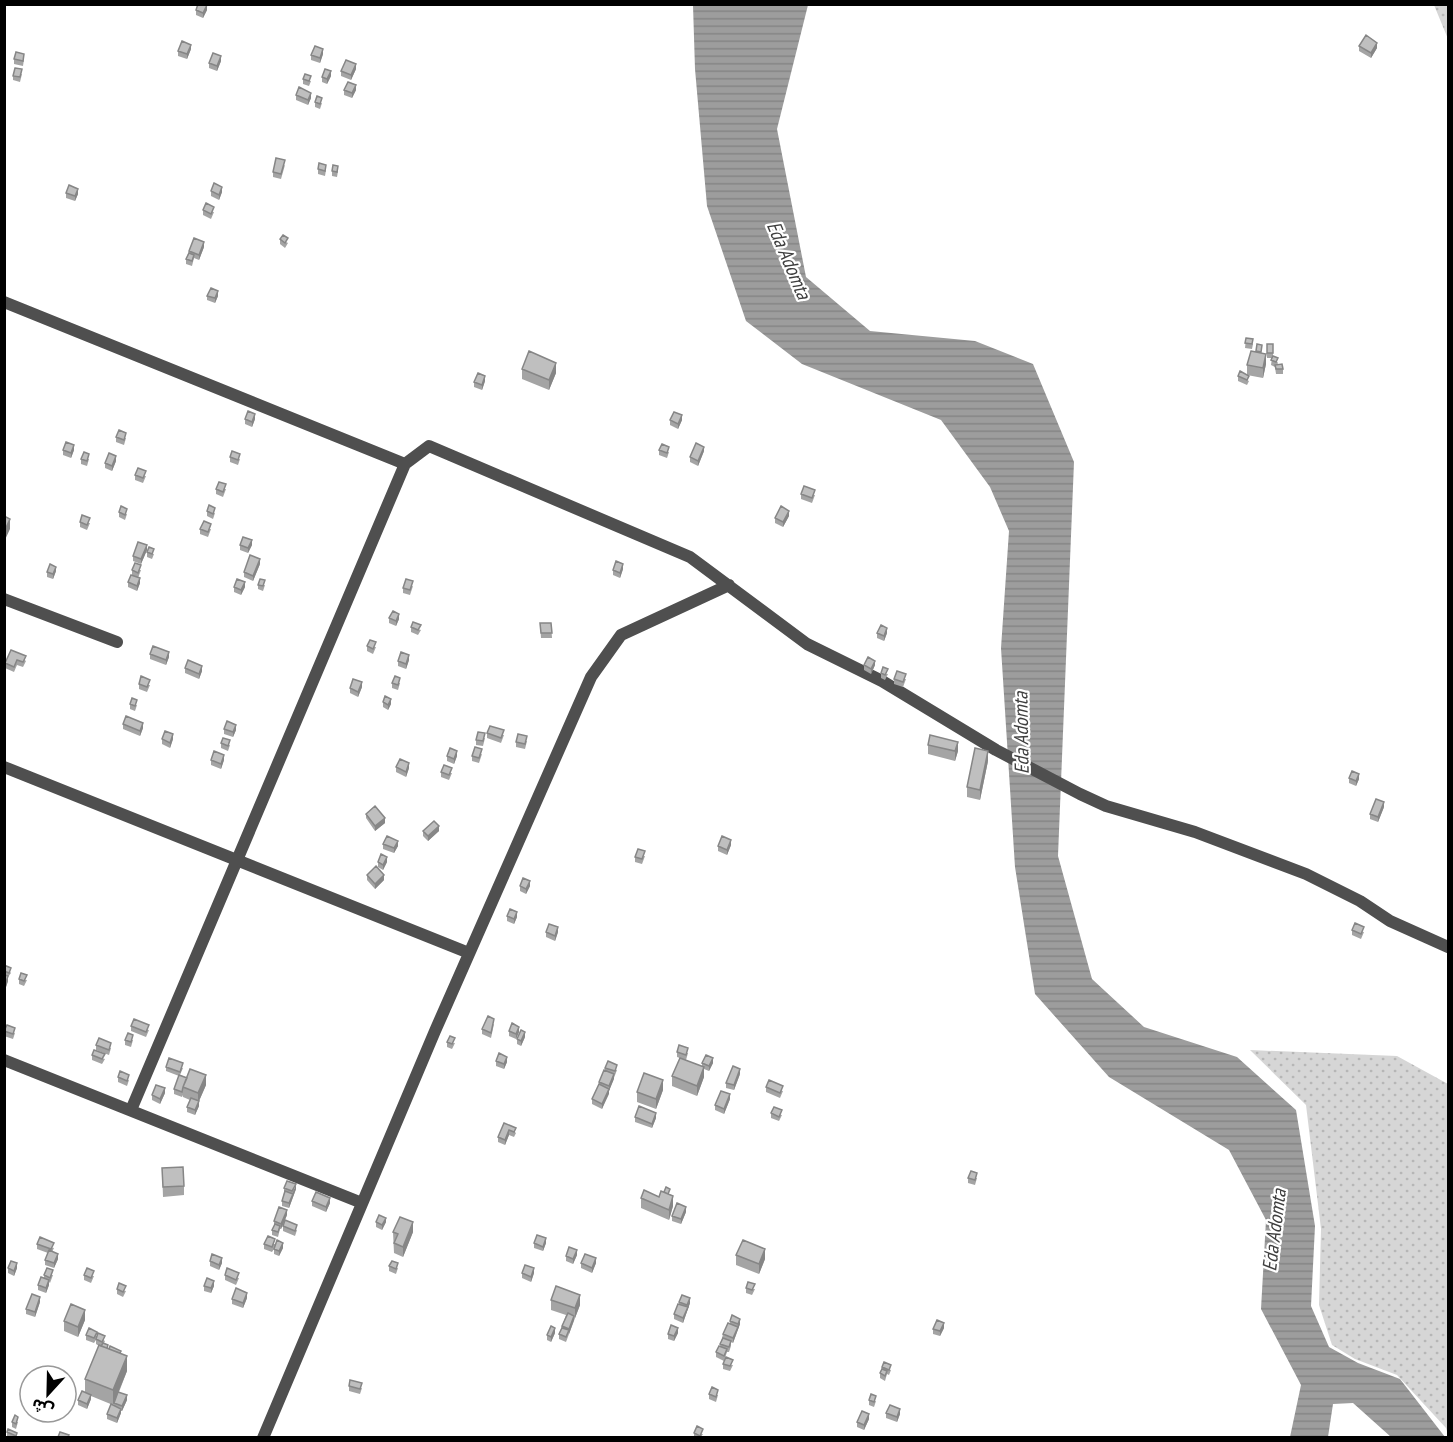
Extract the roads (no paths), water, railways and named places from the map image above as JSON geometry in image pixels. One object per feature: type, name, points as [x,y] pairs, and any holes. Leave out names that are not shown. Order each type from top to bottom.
[{"type":"street","points":[[4,302],[405,464]]},
{"type":"street","points":[[131,1110],[405,464],[429,446],[690,557],[807,644],[882,681],[996,750],[1048,778],[1106,806],[1195,832],[1306,874],[1360,901],[1390,921],[1449,947]]},
{"type":"street","points":[[263,1437],[470,953],[591,678],[621,635],[729,585]]},
{"type":"street","points":[[4,599],[117,642]]},
{"type":"street","points":[[4,767],[470,953]]},
{"type":"street","points":[[4,1060],[362,1203]]},
{"type":"water","name":"Eda Adomta","points":[[693,5],[808,5],[777,129],[806,277],[870,331],[975,341],[1033,364],[1074,462],[1058,856],[1092,979],[1144,1027],[1237,1057],[1296,1110],[1315,1226],[1311,1306],[1329,1347],[1358,1363],[1400,1379],[1445,1437],[1391,1437],[1353,1403],[1333,1404],[1328,1437],[1290,1437],[1301,1385],[1261,1309],[1266,1220],[1229,1150],[1109,1077],[1035,994],[1015,867],[1001,648],[1009,531],[990,487],[941,420],[802,364],[746,321],[707,206],[695,69]]}]
